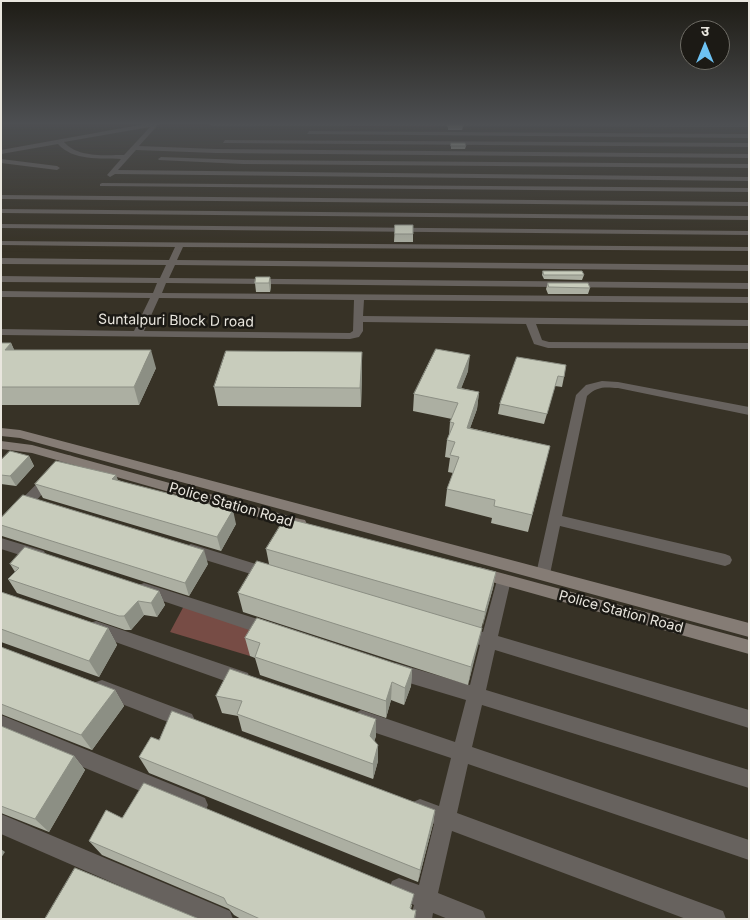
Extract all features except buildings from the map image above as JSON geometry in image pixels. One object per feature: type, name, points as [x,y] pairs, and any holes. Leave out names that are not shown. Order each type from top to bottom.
[{"type":"street","points":[[40,166],[57,168]]},
{"type":"street","points":[[48,244],[119,166]]},
{"type":"street","points":[[451,166],[467,247]]},
{"type":"street","points":[[668,166],[749,166]]},
{"type":"street","points":[[675,166],[724,217],[749,248]]},
{"type":"street","points":[[114,172],[749,179]]},
{"type":"street","points":[[102,185],[749,190]]},
{"type":"street","points":[[1,197],[749,204]]},
{"type":"street","points":[[1,210],[749,218]]},
{"type":"street","points":[[1,226],[749,233]]},
{"type":"street","points":[[1,243],[749,248]]},
{"type":"street","points":[[137,335],[181,244]]},
{"type":"street","points":[[1,261],[749,268]]},
{"type":"street","points":[[1,278],[749,286]]},
{"type":"street","points":[[1,294],[749,300]]},
{"type":"street","points":[[359,297],[357,318],[749,323]]},
{"type":"street","name":"Suntalpuri Block D road","points":[[1,332],[350,336],[355,335],[358,331],[357,318]]},
{"type":"street","points":[[530,320],[538,342],[548,345],[749,346]]},
{"type":"street","points":[[543,574],[582,395],[592,385],[618,385],[749,410]]},
{"type":"street","name":"Police Station Road","points":[[1,432],[20,434],[749,630]]},
{"type":"street","name":"Police Station Road","points":[[1,445],[32,449],[318,529]]},
{"type":"street","points":[[1,529],[68,459]]},
{"type":"street","points":[[28,501],[47,506]]},
{"type":"street","points":[[554,519],[725,560]]},
{"type":"street","points":[[1,542],[58,561]]},
{"type":"street","points":[[179,546],[282,578]]},
{"type":"street","name":"Police Station Road","points":[[466,570],[749,647]]},
{"type":"street","points":[[421,919],[504,580]]},
{"type":"street","points":[[124,583],[286,635]]},
{"type":"street","points":[[76,622],[255,683]]},
{"type":"street","points":[[451,629],[749,718]]},
{"type":"street","points":[[381,666],[475,697],[749,779]]},
{"type":"street","points":[[85,682],[205,727]]},
{"type":"street","points":[[349,715],[749,850]]},
{"type":"street","points":[[1,724],[214,812]]},
{"type":"street","points":[[400,801],[715,919]]},
{"type":"street","points":[[1,824],[222,919]]},
{"type":"street","points":[[380,880],[475,919]]},
{"type":"shaded area","points":[[186,602],[256,625],[257,641],[250,656],[170,632]]}]
